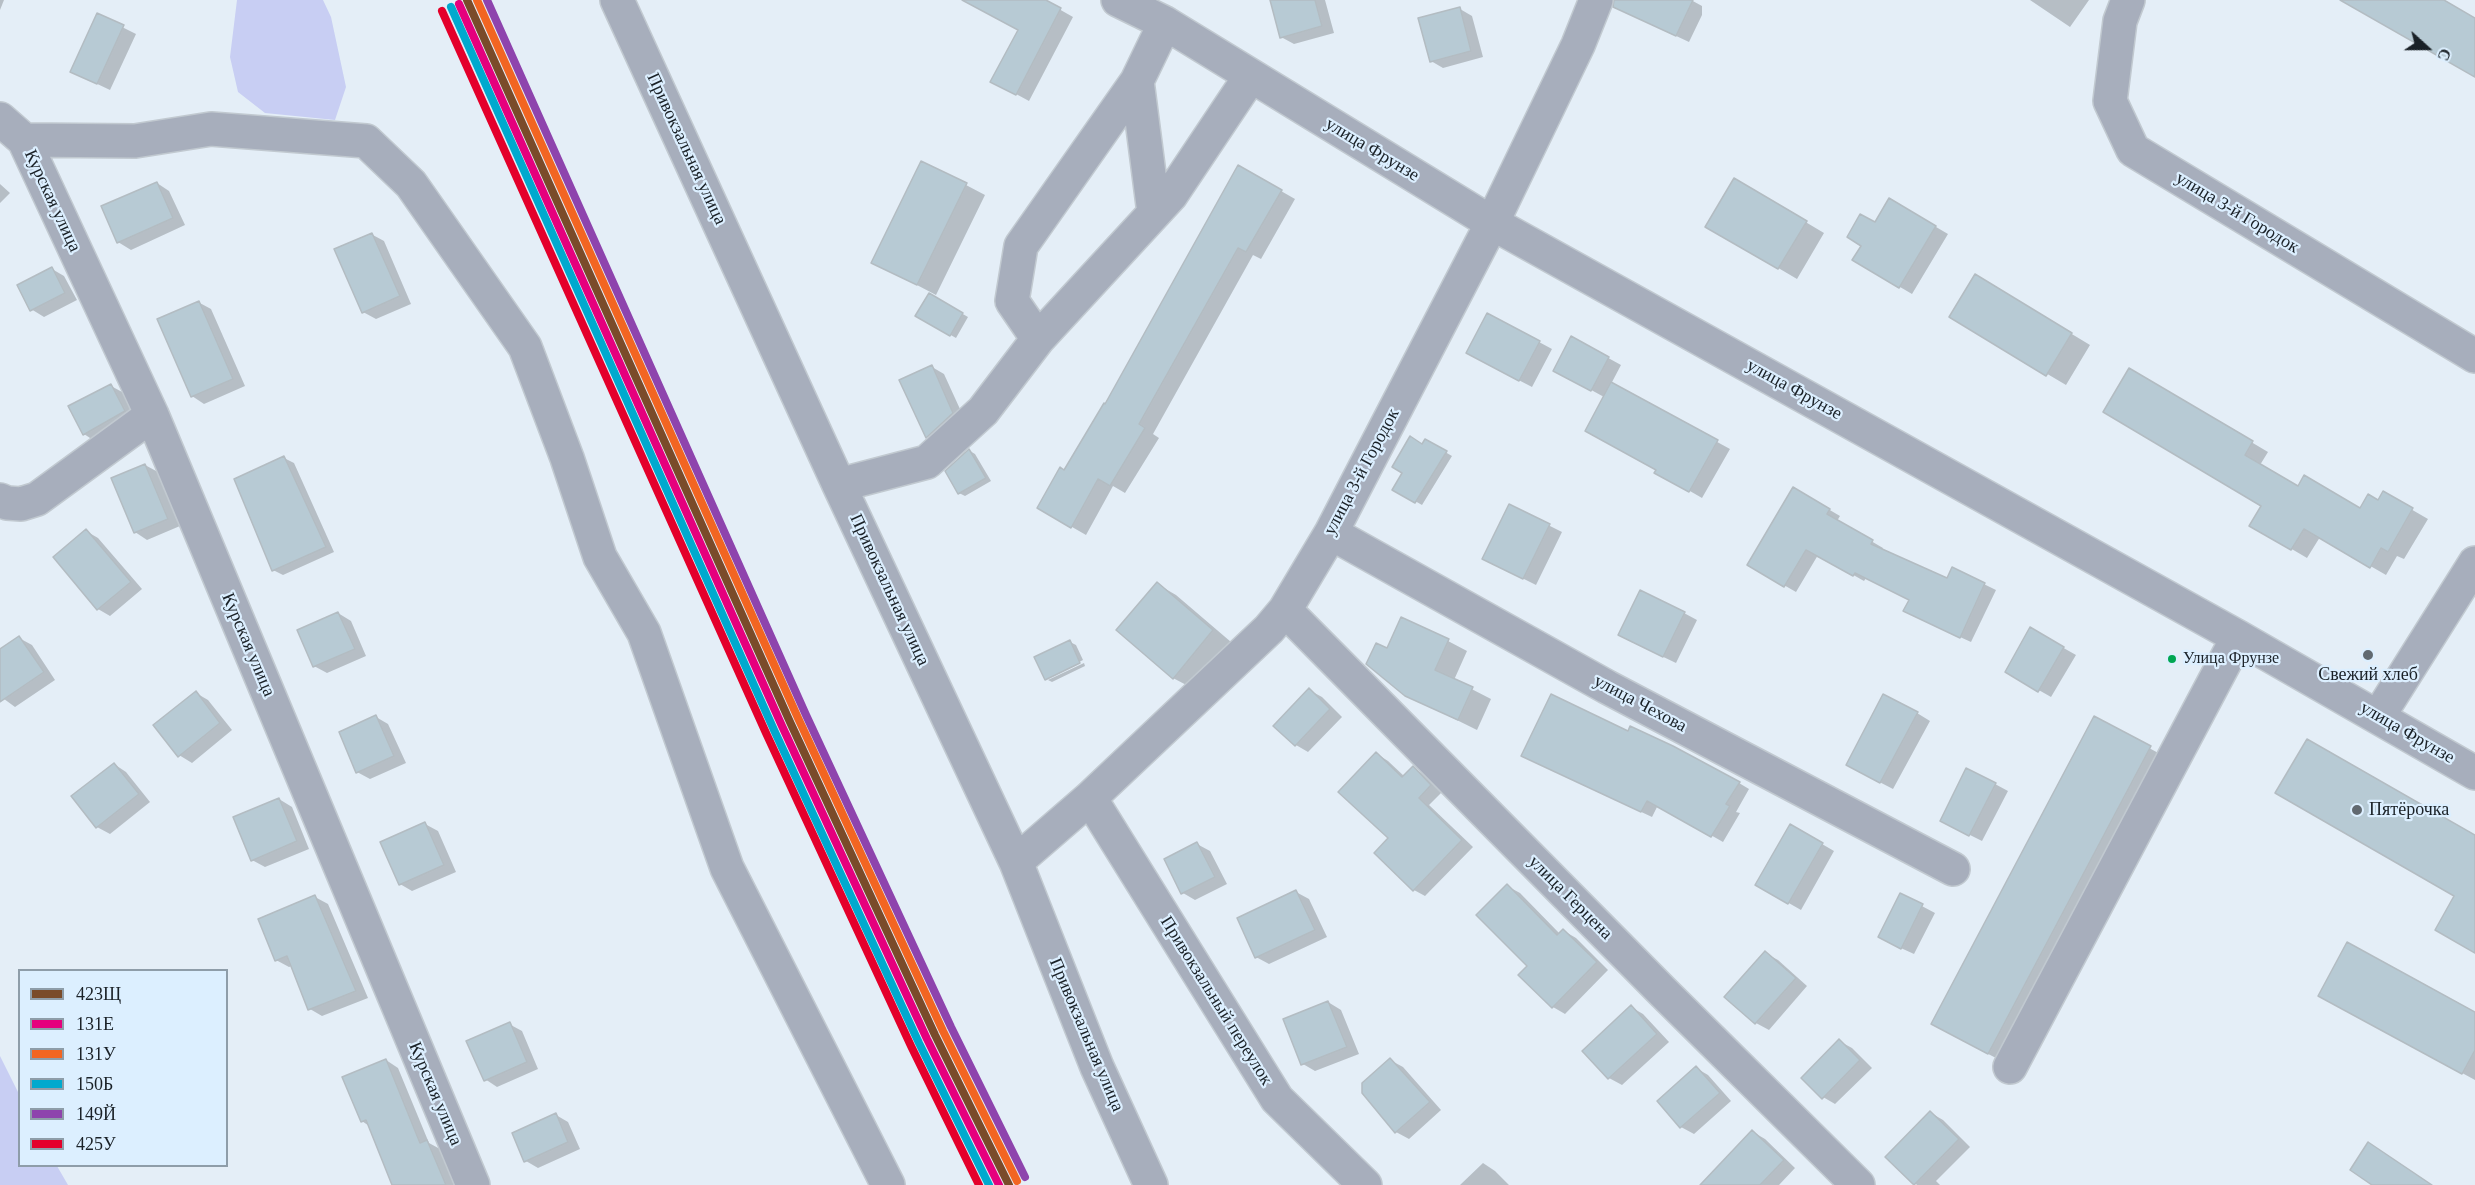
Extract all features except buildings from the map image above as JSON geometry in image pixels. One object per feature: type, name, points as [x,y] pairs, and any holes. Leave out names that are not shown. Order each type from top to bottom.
[{"type":"street","name":"Привокзальная улица","points":[[617,0],[839,485],[1016,862],[1097,1067],[1151,1185]]},
{"type":"street","name":"улица Фрунзе","points":[[1118,0],[1165,23],[1492,223],[2238,637],[2475,773]]},
{"type":"street","name":"улица 3-й Городок","points":[[1016,862],[1090,798],[1269,629],[1285,610],[1331,533],[1492,223],[1578,45],[1596,0]]},
{"type":"street","name":"улица 3-й Городок","points":[[2128,0],[2120,21],[2110,100],[2133,150],[2475,356]]},
{"type":"street","points":[[1038,339],[1012,301],[1021,246],[1137,81],[1165,23]]},
{"type":"street","points":[[839,485],[927,462],[983,411],[1038,339],[1171,195],[1250,77]]},
{"type":"street","points":[[1137,81],[1154,213]]},
{"type":"street","points":[[12,130],[135,141],[211,129],[366,141],[411,184],[525,347],[567,458],[600,557],[644,633],[727,868],[888,1185]]},
{"type":"street","name":"Курская улица","points":[[12,130],[152,415],[473,1185]]},
{"type":"street","points":[[0,500],[21,504],[37,499],[152,415]]},
{"type":"street","name":"улица Чехова","points":[[1331,533],[1607,687],[1953,869]]},
{"type":"street","points":[[2378,717],[2475,563]]},
{"type":"street","name":"улица Герцена","points":[[1285,610],[1663,992],[1858,1185]]},
{"type":"street","points":[[2010,1067],[2238,637]]},
{"type":"street","name":"Привокзальный переулок","points":[[1090,798],[1278,1099],[1365,1185]]},
{"type":"shaded area","points":[[237,0],[323,0],[331,17],[346,87],[335,120],[265,113],[238,92],[230,57]]},
{"type":"shaded area","points":[[0,1056],[18,1092],[18,1167],[58,1167],[68,1185],[0,1185]]},
{"type":"transit line","name":"423Щ","points":[[467,0],[790,722],[935,1035],[1009,1185]]},
{"type":"transit line","name":"131У","points":[[477,0],[798,718],[943,1031],[1017,1181]]},
{"type":"transit line","name":"149Й","points":[[487,0],[806,715],[951,1027],[1025,1177]]},
{"type":"transit line","name":"131Е","points":[[459,4],[782,726],[927,1039],[999,1185]]},
{"type":"transit line","name":"150Б","points":[[451,7],[774,730],[919,1043],[989,1185]]},
{"type":"transit line","name":"425У","points":[[442,11],[766,733],[911,1046],[979,1185]]},
{"type":"place","name":"Свежий хлеб","points":[[2368,655]]},
{"type":"place","name":"Улица Фрунзе","points":[[2172,659]]},
{"type":"place","name":"Пятёрочка","points":[[2357,810]]}]
